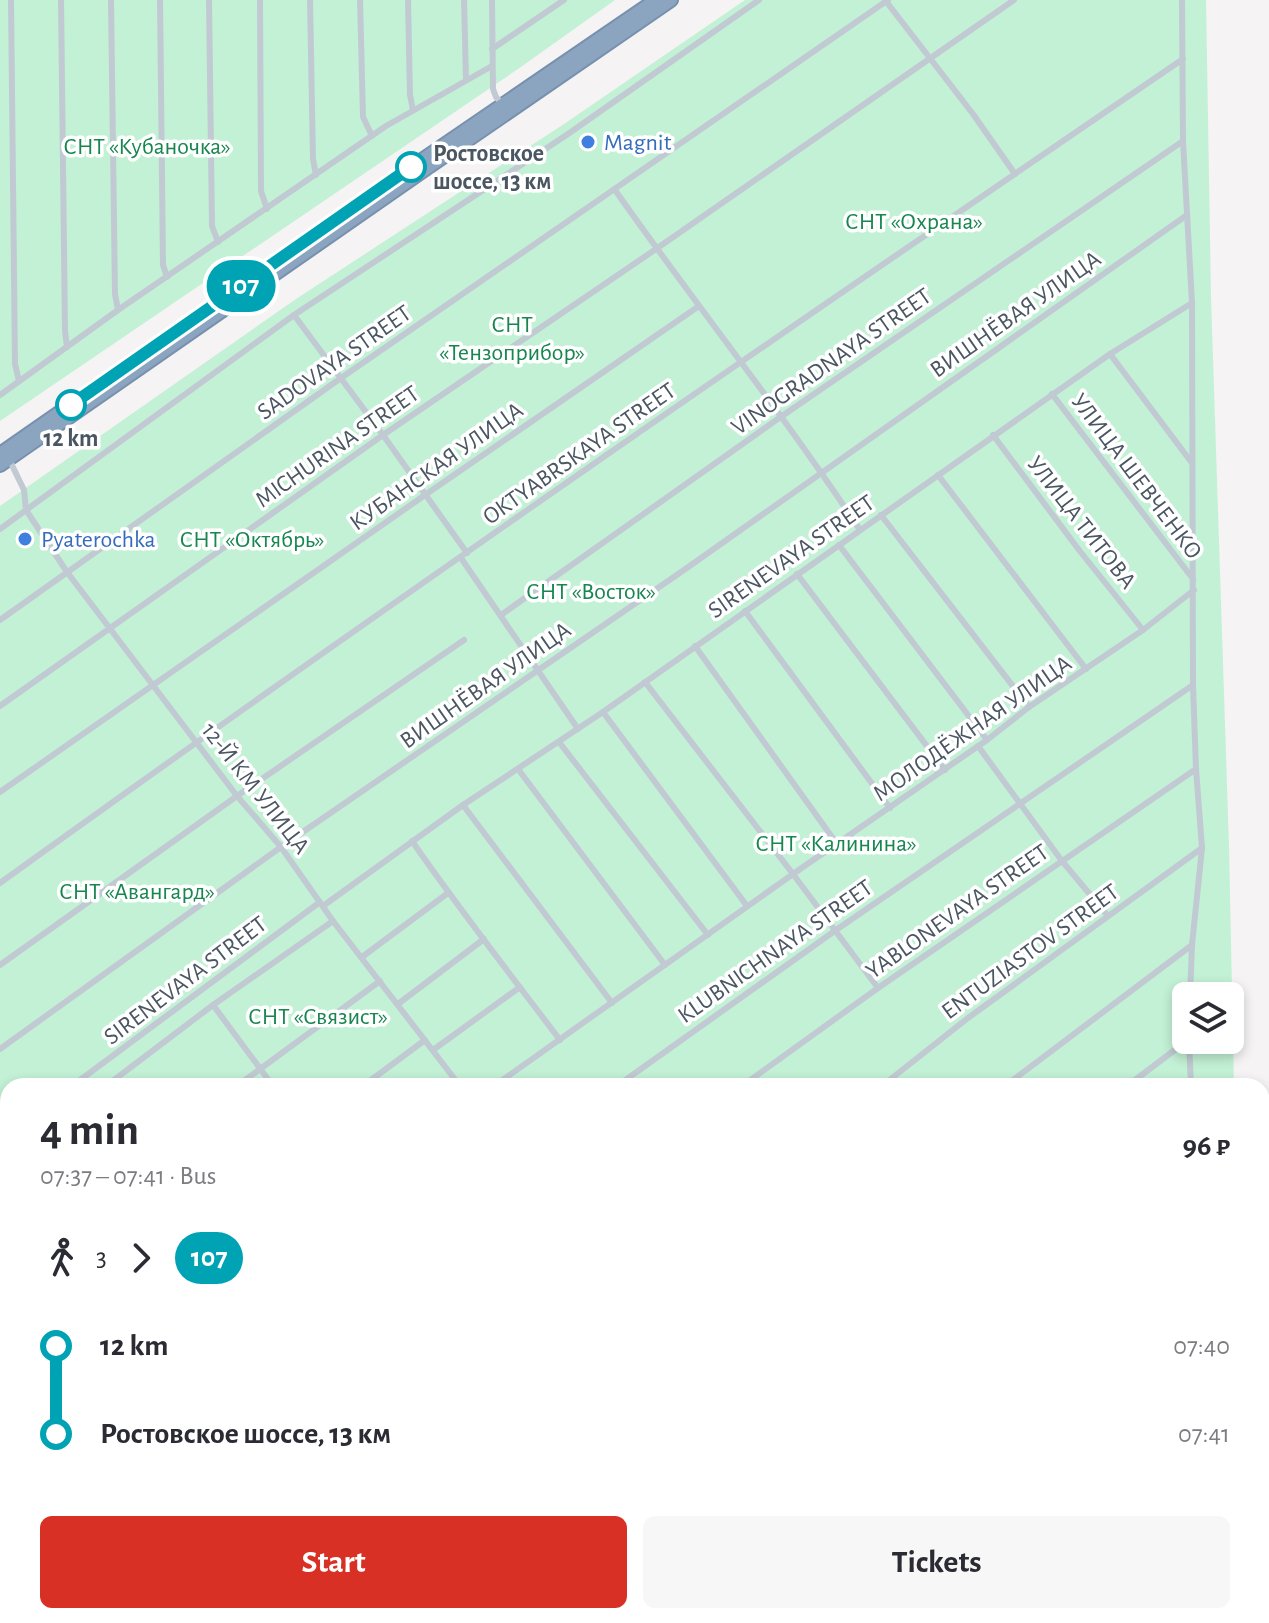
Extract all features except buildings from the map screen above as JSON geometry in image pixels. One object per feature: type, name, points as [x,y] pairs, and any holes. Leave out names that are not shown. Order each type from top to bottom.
[{"type":"highway","points":[[3,458],[656,0]]},
{"type":"highway","points":[[506,107],[671,0]]},
{"type":"street","points":[[11,0],[15,364],[19,381]]},
{"type":"street","points":[[61,0],[67,347]]},
{"type":"street","points":[[111,0],[115,294],[118,310]]},
{"type":"street","points":[[160,0],[163,265],[167,277]]},
{"type":"street","points":[[209,0],[212,226],[218,242]]},
{"type":"street","points":[[260,0],[261,191],[267,209]]},
{"type":"street","points":[[310,0],[313,159],[316,175]]},
{"type":"street","points":[[360,0],[363,117],[372,136]]},
{"type":"street","points":[[408,0],[413,110]]},
{"type":"street","points":[[464,0],[466,79]]},
{"type":"street","points":[[492,0],[493,89],[506,107]]},
{"type":"street","points":[[492,49],[564,0]]},
{"type":"street","points":[[0,529],[294,315],[568,134],[759,0]]},
{"type":"street","points":[[886,0],[1015,174]]},
{"type":"street","name":"SADOVAYA STREET","points":[[0,620],[341,378],[886,0]]},
{"type":"street","name":"MICHURINA STREET","points":[[0,706],[383,435],[1014,0]]},
{"type":"street","points":[[1182,0],[1183,141],[1192,303],[1193,685],[1202,848],[1191,982]]},
{"type":"street","name":"OKTYABRSKAYA STREET","points":[[0,883],[196,742],[1183,59]]},
{"type":"street","points":[[0,395],[372,136],[492,66]]},
{"type":"street","name":"VINOGRADNAYA STREET","points":[[501,615],[782,416],[1183,141]]},
{"type":"street","points":[[615,190],[782,416],[860,530]]},
{"type":"street","name":"ВИШНЁВАЯ УЛИЦА","points":[[0,1049],[281,847],[539,670],[1187,215]]},
{"type":"street","name":"SIRENEVAYA STREET","points":[[83,1078],[321,904],[603,712],[1052,394],[1192,303]]},
{"type":"street","name":"КУБАНСКАЯ УЛИЦА","points":[[0,792],[699,306]]},
{"type":"street","points":[[294,315],[425,495],[578,729]]},
{"type":"street","points":[[1110,354],[1193,465]]},
{"type":"street","name":"УЛИЦА ШЕВЧЕНКО","points":[[1052,394],[1194,580]]},
{"type":"street","name":"УЛИЦА ТИТОВА","points":[[993,435],[1143,630]]},
{"type":"street","name":"12-Й КМ УЛИЦА","points":[[3,458],[24,490],[26,510],[67,572],[237,796],[281,847],[333,921],[454,1078]]},
{"type":"street","points":[[938,475],[1086,669]]},
{"type":"street","points":[[881,515],[1029,707]]},
{"type":"street","points":[[839,545],[987,740]]},
{"type":"street","points":[[797,574],[945,770]]},
{"type":"street","name":"МОЛОДЁЖНАЯ УЛИЦА","points":[[505,1078],[945,770],[1029,707],[1143,630],[1194,590]]},
{"type":"street","points":[[745,611],[890,808]]},
{"type":"street","points":[[0,965],[237,796],[464,640]]},
{"type":"street","points":[[695,646],[837,844]]},
{"type":"street","points":[[645,682],[878,988]]},
{"type":"street","name":"KLUBNICHNAYA STREET","points":[[628,1078],[836,930],[1193,685]]},
{"type":"street","points":[[603,712],[747,906]]},
{"type":"street","points":[[559,742],[708,935]]},
{"type":"street","points":[[978,746],[1062,861],[1108,916]]},
{"type":"street","points":[[518,769],[665,965]]},
{"type":"street","name":"YABLONEVAYA STREET","points":[[753,1078],[1196,769]]},
{"type":"street","points":[[463,805],[612,1003]]},
{"type":"street","points":[[412,841],[560,1040]]},
{"type":"street","name":"ENTUZIASTOV STREET","points":[[892,1078],[968,1018],[1202,848]]},
{"type":"street","points":[[362,957],[448,893]]},
{"type":"street","points":[[117,1078],[213,1005],[333,921]]},
{"type":"street","points":[[398,1004],[484,939]]},
{"type":"street","points":[[1016,1078],[1192,945]]},
{"type":"street","points":[[248,1078],[380,981]]},
{"type":"street","points":[[433,1050],[520,987]]},
{"type":"street","points":[[213,1005],[268,1078]]},
{"type":"street","points":[[374,1078],[425,1040]]},
{"type":"street","points":[[1138,1078],[1172,1052]]},
{"type":"street","points":[[1189,1054],[1190,1078]]},
{"type":"green space","name":"СНТ «Кубаночка»","points":[[0,0],[615,0],[0,421]]},
{"type":"green space","points":[[745,0],[1206,0],[1211,297],[1232,982],[1172,982],[1172,1054],[1233,1054],[1234,1078],[0,1078],[0,506],[296,299],[564,124]]},
{"type":"bus line","name":"107","points":[[71,405],[411,167]]},
{"type":"place","name":"Magnit","points":[[588,142]]},
{"type":"place","name":"Ростовское шоссе, 13 км","points":[[411,167]]},
{"type":"place","name":"12 km","points":[[71,405]]},
{"type":"place","name":"Pyaterochka","points":[[25,539]]},
{"type":"park label","name":"СНТ «Охрана»","points":[[914,221]]},
{"type":"park label","name":"СНТ «Тензоприбор»","points":[[512,338]]},
{"type":"park label","name":"СНТ «Октябрь»","points":[[252,539]]},
{"type":"park label","name":"СНТ «Восток»","points":[[591,591]]},
{"type":"park label","name":"СНТ «Калинина»","points":[[836,843]]},
{"type":"park label","name":"СНТ «Авангард»","points":[[137,891]]},
{"type":"park label","name":"СНТ «Связист»","points":[[318,1016]]}]
